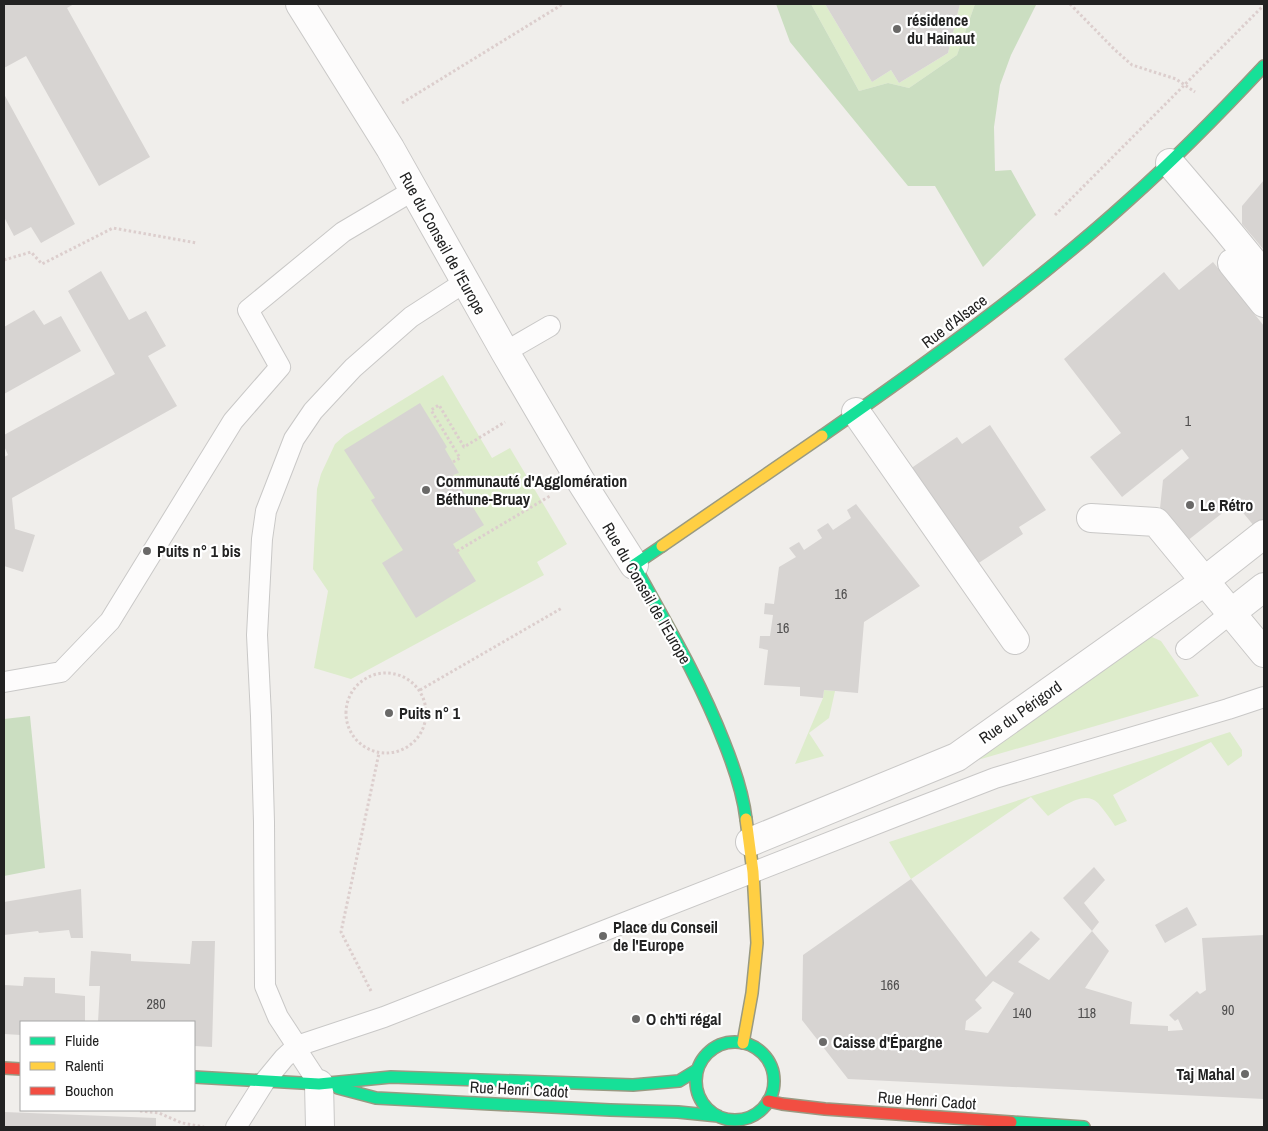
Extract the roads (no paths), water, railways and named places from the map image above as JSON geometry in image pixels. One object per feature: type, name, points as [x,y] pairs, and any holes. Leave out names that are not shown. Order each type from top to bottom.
[{"type":"main road","name":"Rue d'Alsace","points":[[634,565],[788,461],[954,342],[1078,245],[1170,164],[1220,115],[1264,66]]},
{"type":"main road","name":"Rue du Conseil de l'Europe","points":[[634,565],[696,678],[714,715],[731,759],[744,803],[753,872],[757,943],[752,993],[743,1043]]},
{"type":"main road","points":[[731,1042],[743,1043],[754,1048],[764,1056],[770,1066],[773,1078],[772,1090],[768,1101],[762,1109],[734,1124],[711,1112],[703,1104],[696,1082],[697,1070],[702,1060],[710,1051],[720,1045],[731,1042]]},
{"type":"main road","points":[[4,1068],[20,1069]]},
{"type":"main road","name":"Rue Henri Cadot","points":[[195,1077],[319,1084],[391,1077],[633,1085],[679,1081],[697,1070]]},
{"type":"main road","name":"Rue Henri Cadot","points":[[319,1084],[376,1098],[678,1112],[718,1116]]},
{"type":"main road","name":"Rue Henri Cadot","points":[[768,1101],[826,1109],[1084,1127]]},
{"type":"street","name":"Rue du Conseil de l'Europe","points":[[300,4],[414,190],[505,352],[580,480],[634,565]]},
{"type":"street","points":[[1170,164],[1264,275]]},
{"type":"street","points":[[1197,195],[1192,216],[1264,303]]},
{"type":"street","points":[[856,412],[1015,640]]},
{"type":"street","points":[[1091,518],[1156,522],[1264,653]]},
{"type":"street","name":"Rue du Périgord","points":[[750,842],[957,757],[1204,581],[1264,534]]},
{"type":"street","points":[[1231,613],[1264,587]]},
{"type":"street","points":[[319,1084],[320,1127]]},
{"type":"lane","points":[[4,682],[61,672],[110,621],[234,421],[280,367],[248,310],[343,232],[414,190]]},
{"type":"lane","points":[[319,1084],[278,1017],[265,986],[264,822],[257,635],[262,539],[266,511],[294,440],[313,411],[353,368],[411,318],[466,282]]},
{"type":"lane","points":[[505,352],[550,326]]},
{"type":"lane","points":[[1186,649],[1231,613]]},
{"type":"lane","points":[[236,1127],[266,1081],[284,1058],[297,1046],[384,1017],[995,778],[1264,697]]},
{"type":"place","name":"résidence du Hainaut","points":[[897,29]]},
{"type":"place","name":"Communauté d'Agglomération Béthune-Bruay","points":[[426,490]]},
{"type":"place","name":"Le Rétro","points":[[1190,505]]},
{"type":"place","name":"Puits n° 1 bis","points":[[147,551]]},
{"type":"place","name":"Puits n° 1","points":[[389,713]]},
{"type":"place","name":"Place du Conseil de l'Europe","points":[[603,936]]},
{"type":"place","name":"O ch'ti régal","points":[[636,1019]]},
{"type":"place","name":"Caisse d'Épargne","points":[[823,1042]]},
{"type":"place","name":"Taj Mahal","points":[[1245,1074]]}]
